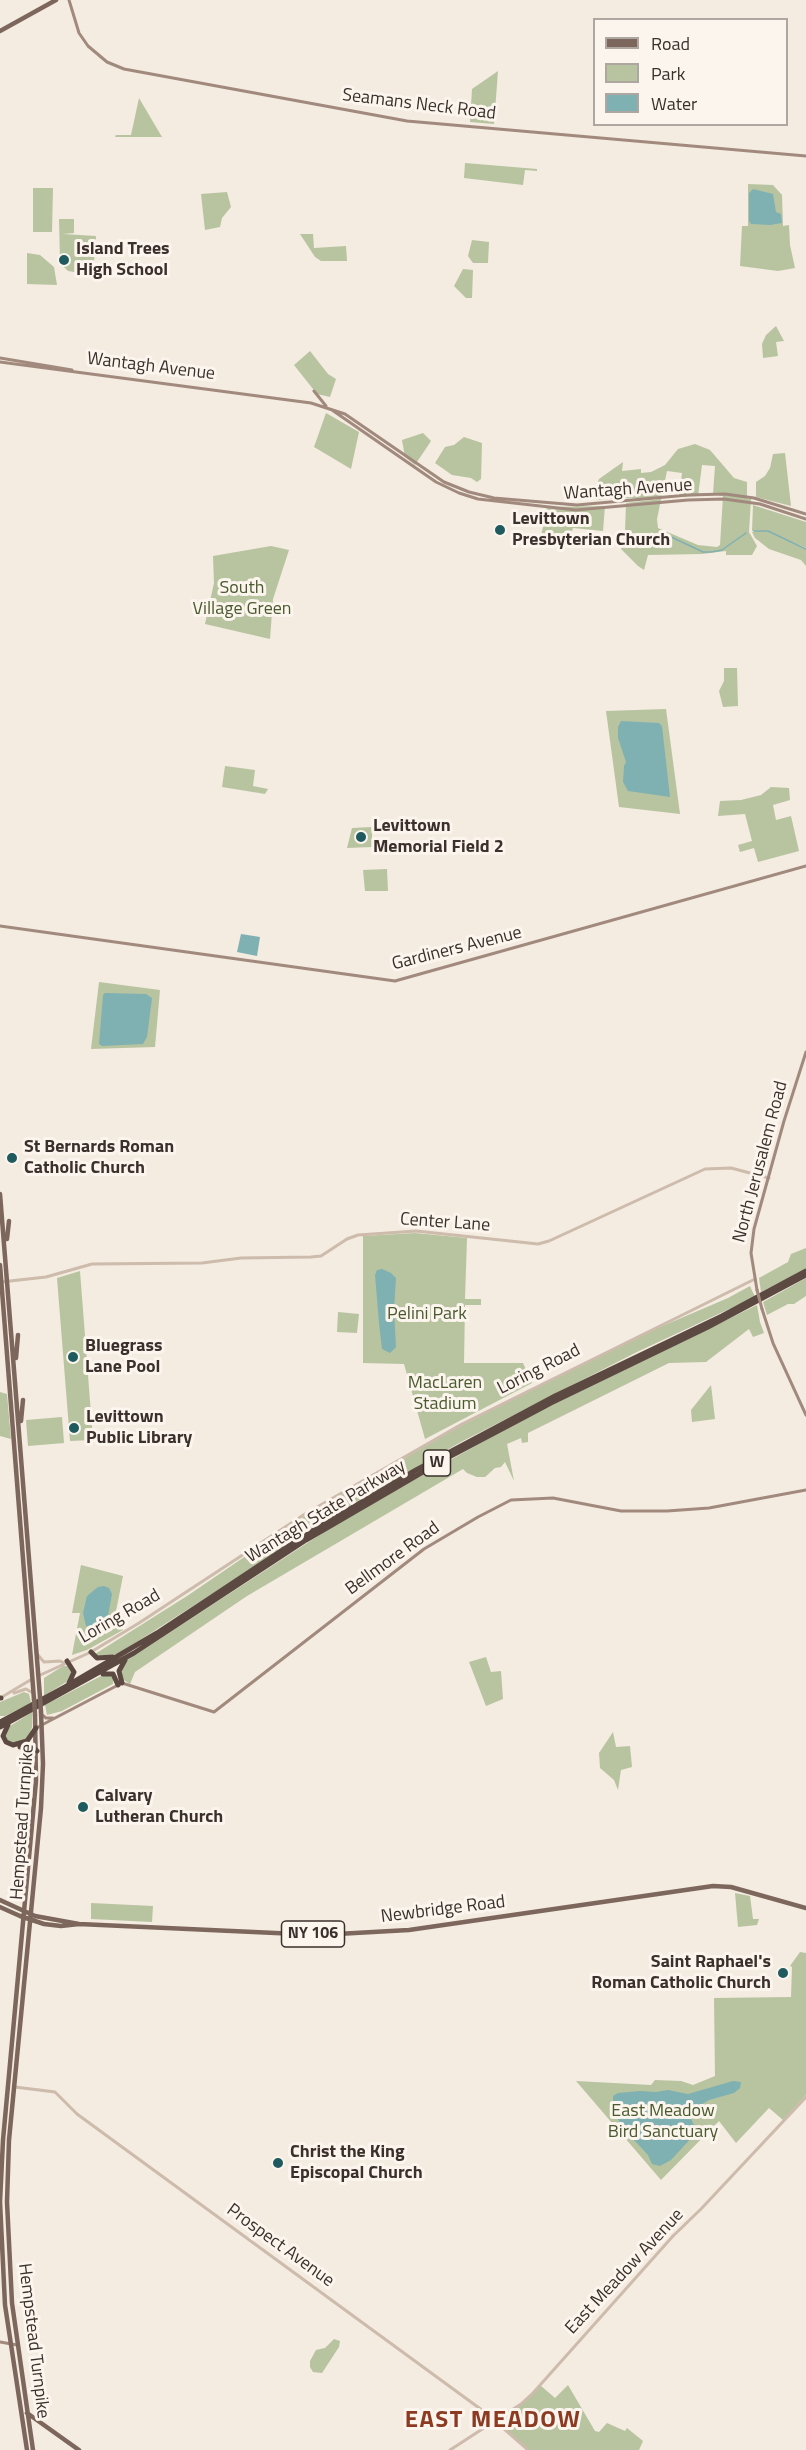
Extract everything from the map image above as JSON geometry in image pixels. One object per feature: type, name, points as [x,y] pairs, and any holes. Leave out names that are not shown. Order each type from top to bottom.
[{"type":"highway","name":"Wantagh State Parkway","points":[[4,1720],[85,1682],[299,1539],[389,1485],[555,1396],[722,1316],[806,1271]]},
{"type":"highway","name":"Wantagh State Parkway","points":[[0,1727],[4,1720],[126,1654],[306,1540],[406,1480],[551,1403],[727,1318],[806,1275]]},
{"type":"highway","points":[[91,1652],[97,1658],[111,1658],[126,1654]]},
{"type":"highway","points":[[120,1684],[119,1671],[126,1654]]},
{"type":"highway","points":[[65,1662],[73,1668],[74,1676],[65,1688]]},
{"type":"highway","points":[[85,1682],[104,1673],[110,1673],[120,1684]]},
{"type":"highway","points":[[4,1720],[4,1739],[9,1744],[18,1745],[27,1741],[39,1726]]},
{"type":"highway","points":[[0,1745],[31,1745],[37,1751]]},
{"type":"main road","points":[[0,31],[56,0]]},
{"type":"main road","name":"Seamans Neck Road","points":[[69,0],[79,33],[88,46],[107,62],[124,69],[407,121],[806,156]]},
{"type":"main road","name":"Wantagh Avenue","points":[[0,360],[300,400],[345,414],[438,478],[460,489],[494,498],[562,507],[722,499],[760,504],[806,519]]},
{"type":"main road","points":[[314,391],[327,408]]},
{"type":"main road","name":"Wantagh Avenue","points":[[562,507],[725,494],[754,498],[806,514]]},
{"type":"main road","name":"Gardiners Avenue","points":[[0,926],[395,981],[806,866]]},
{"type":"main road","name":"North Jerusalem Road","points":[[806,1052],[769,1178],[753,1237],[751,1254],[754,1279],[773,1343],[806,1414]]},
{"type":"main road","name":"Hempstead Turnpike","points":[[0,1194],[40,1696],[41,1808],[8,2160],[7,2230],[10,2289],[33,2450]]},
{"type":"main road","points":[[6,1250],[9,1221]]},
{"type":"main road","name":"Hempstead Turnpike","points":[[0,1265],[32,1679],[39,1714]]},
{"type":"main road","points":[[15,1372],[18,1335]]},
{"type":"main road","points":[[20,1436],[23,1400]]},
{"type":"main road","name":"Bellmore Road","points":[[120,1684],[214,1712],[424,1549],[511,1500],[553,1498],[621,1511],[667,1511],[709,1508],[806,1490]]},
{"type":"main road","points":[[39,1726],[120,1684]]},
{"type":"main road","points":[[39,1714],[48,1718],[58,1717]]},
{"type":"main road","name":"Hempstead Turnpike","points":[[27,2450],[10,2344],[2,2268],[0,2202],[39,1726]]},
{"type":"main road","points":[[36,1781],[40,1785],[41,1808]]},
{"type":"main road","name":"Newbridge Road","points":[[24,1915],[79,1923],[298,1934],[389,1931],[719,1885],[806,1908]]},
{"type":"main road","name":"NY 106","points":[[0,1900],[24,1915]]},
{"type":"main road","name":"NY 106","points":[[0,1907],[24,1915]]},
{"type":"main road","points":[[0,2342],[17,2345]]},
{"type":"main road","points":[[20,2408],[78,2450]]},
{"type":"street","name":"Center Lane","points":[[1,1282],[46,1277],[92,1264],[202,1263],[241,1258],[316,1257],[358,1235],[416,1231],[537,1244],[549,1241],[705,1169],[731,1168],[769,1178]]},
{"type":"street","name":"Loring Road","points":[[0,1698],[65,1662],[91,1652],[165,1607],[305,1514],[462,1424],[754,1279]]},
{"type":"street","points":[[36,1651],[40,1660],[44,1662],[60,1660],[65,1662]]},
{"type":"street","points":[[9,1694],[26,1689],[34,1697]]},
{"type":"street","name":"Prospect Avenue","points":[[8,2086],[55,2092],[76,2114],[496,2421],[528,2450]]},
{"type":"street","name":"East Meadow Avenue","points":[[450,2450],[521,2404],[674,2236],[806,2097]]},
{"type":"green space","points":[[498,71],[494,124],[470,122],[472,89]]},
{"type":"green space","points":[[139,98],[162,137],[115,137],[116,135],[131,135]]},
{"type":"green space","points":[[465,163],[537,169],[537,171],[525,170],[523,185],[464,178]]},
{"type":"green space","points":[[748,184],[773,185],[782,195],[783,226],[789,225],[795,268],[778,271],[740,266],[742,226],[748,226]]},
{"type":"green space","points":[[33,188],[53,188],[52,232],[33,232]]},
{"type":"green space","points":[[227,192],[231,207],[222,218],[220,227],[205,230],[201,194]]},
{"type":"green space","points":[[59,219],[74,219],[74,233],[63,234],[96,236],[93,275],[68,271],[63,266],[60,260]]},
{"type":"green space","points":[[300,234],[313,234],[314,248],[346,246],[347,261],[321,261],[315,257]]},
{"type":"green space","points":[[472,240],[489,242],[488,263],[473,263],[468,256]]},
{"type":"green space","points":[[27,253],[40,255],[54,267],[57,285],[27,284]]},
{"type":"green space","points":[[463,269],[473,270],[472,298],[466,298],[454,286]]},
{"type":"green space","points":[[776,326],[784,341],[776,342],[778,356],[763,358],[762,344],[766,335]]},
{"type":"green space","points":[[310,351],[328,374],[336,379],[330,397],[317,394],[294,365]]},
{"type":"green space","points":[[326,413],[359,432],[351,469],[314,447]]},
{"type":"green space","points":[[423,433],[431,441],[415,465],[405,457],[402,440]]},
{"type":"green space","points":[[464,437],[482,443],[481,479],[477,482],[471,478],[452,475],[435,463],[445,447],[454,445]]},
{"type":"green space","points":[[695,444],[710,450],[734,478],[747,482],[747,499],[751,499],[749,532],[757,546],[752,555],[726,555],[726,551],[648,555],[644,570],[621,549],[625,532],[626,503],[660,499],[596,500],[595,489],[599,479],[623,462],[622,471],[641,469],[641,473],[651,472],[665,465],[678,449]],"holes":[[[702,465],[715,466],[713,494],[723,496],[720,545],[717,547],[698,545],[658,528],[657,519],[667,471],[682,473],[679,497],[698,496]]]},
{"type":"green space","points":[[785,453],[791,506],[756,497],[756,482],[765,476],[770,468],[773,454]]},
{"type":"green space","points":[[753,505],[806,522],[806,548],[783,538],[806,549],[806,566],[801,560],[769,549],[755,538],[752,532],[764,530],[752,531]]},
{"type":"green space","points":[[605,506],[603,531],[573,528],[569,541],[541,536],[547,507]]},
{"type":"green space","name":"South Village Green","points":[[271,546],[289,550],[273,599],[270,639],[205,624],[214,583],[213,556]]},
{"type":"green space","points":[[724,668],[737,668],[738,706],[723,707],[719,691],[724,681]]},
{"type":"green space","points":[[666,709],[680,814],[619,807],[606,711]]},
{"type":"green space","points":[[225,766],[255,770],[253,786],[268,789],[265,794],[222,787]]},
{"type":"green space","points":[[771,787],[789,788],[790,800],[773,805],[776,820],[791,816],[799,851],[758,862],[754,848],[740,852],[738,845],[752,841],[745,814],[718,816],[720,801],[741,800],[761,795]]},
{"type":"green space","name":"Levittown Memorial Field 2","points":[[372,827],[372,847],[347,848],[352,828]]},
{"type":"green space","points":[[387,869],[388,891],[365,891],[363,870]]},
{"type":"green space","points":[[99,982],[160,990],[155,1047],[91,1049]]},
{"type":"green space","points":[[415,1233],[467,1238],[465,1299],[481,1299],[481,1305],[465,1305],[464,1363],[523,1363],[532,1383],[425,1439],[404,1364],[363,1363],[363,1236]]},
{"type":"green space","points":[[806,1248],[806,1269],[761,1292],[759,1278],[788,1262],[791,1254]]},
{"type":"green space","points":[[80,1271],[93,1440],[70,1441],[57,1278]]},
{"type":"green space","points":[[806,1278],[806,1296],[794,1304],[788,1304],[767,1315],[763,1302]]},
{"type":"green space","points":[[750,1286],[755,1297],[637,1352],[461,1442],[352,1504],[118,1654],[96,1657],[95,1654],[187,1596],[306,1515],[462,1425],[646,1333],[728,1298]]},
{"type":"green space","points":[[757,1305],[764,1333],[753,1337],[749,1329],[706,1362],[669,1363],[528,1433],[528,1442],[522,1443],[521,1438],[507,1444],[514,1481],[505,1462],[485,1477],[477,1477],[463,1469],[247,1596],[135,1672],[130,1684],[122,1679],[121,1667],[126,1661],[344,1519],[524,1419]]},
{"type":"green space","points":[[338,1312],[359,1314],[357,1333],[337,1332]]},
{"type":"green space","points":[[711,1385],[715,1419],[692,1422],[691,1410]]},
{"type":"green space","points":[[0,1392],[7,1394],[11,1439],[0,1436]]},
{"type":"green space","points":[[62,1417],[64,1443],[28,1446],[26,1420]]},
{"type":"green space","points":[[81,1565],[123,1576],[115,1616],[123,1630],[87,1650],[72,1655],[80,1613],[72,1613]]},
{"type":"green space","points":[[486,1657],[491,1672],[501,1671],[503,1699],[486,1706],[469,1662]]},
{"type":"green space","points":[[63,1666],[68,1666],[72,1671],[71,1679],[44,1696],[44,1678]]},
{"type":"green space","points":[[103,1675],[110,1675],[113,1678],[113,1684],[62,1711],[47,1715],[45,1705]]},
{"type":"green space","points":[[24,1692],[29,1694],[31,1703],[5,1716],[0,1716],[0,1702]]},
{"type":"green space","points":[[32,1712],[29,1737],[20,1743],[8,1742],[5,1738],[10,1726]]},
{"type":"green space","points":[[613,1732],[616,1747],[630,1746],[632,1767],[621,1770],[618,1790],[614,1780],[600,1768],[599,1753]]},
{"type":"green space","points":[[735,1893],[750,1896],[753,1919],[759,1919],[757,1925],[738,1927]]},
{"type":"green space","points":[[91,1903],[153,1906],[152,1922],[91,1919]]},
{"type":"green space","name":"East Meadow Bird Sanctuary","points":[[800,1952],[806,1953],[806,2095],[783,2120],[769,2108],[736,2143],[719,2121],[661,2180],[576,2081],[651,2085],[655,2080],[681,2081],[693,2085],[715,2076],[714,1998],[791,1997],[792,1967],[790,1966]]},
{"type":"green space","points":[[334,2339],[340,2341],[339,2347],[322,2373],[313,2372],[310,2361],[316,2350],[325,2348]]},
{"type":"green space","points":[[540,2385],[555,2398],[568,2385],[595,2431],[599,2432],[607,2423],[625,2431],[627,2428],[643,2441],[639,2450],[528,2450],[496,2421],[521,2404]]},
{"type":"water","points":[[753,189],[773,194],[776,212],[781,214],[782,223],[751,224],[749,221],[749,193]]},
{"type":"water","points":[[621,721],[659,723],[662,726],[670,797],[628,791],[623,782],[626,762],[618,738],[618,727]]},
{"type":"water","points":[[241,934],[260,937],[257,956],[237,952]]},
{"type":"water","points":[[105,993],[146,994],[152,998],[147,1037],[143,1044],[102,1046],[99,1044]]},
{"type":"water","points":[[382,1269],[396,1278],[394,1310],[396,1347],[390,1353],[382,1349],[379,1323],[375,1275],[377,1270]]},
{"type":"water","points":[[98,1587],[109,1588],[112,1594],[108,1616],[103,1623],[94,1627],[86,1626],[83,1613],[87,1596]]},
{"type":"water","points":[[733,2081],[741,2082],[740,2088],[734,2093],[709,2100],[696,2108],[691,2119],[696,2129],[695,2134],[671,2160],[660,2166],[652,2164],[648,2155],[622,2127],[613,2109],[613,2096],[618,2093],[668,2090],[688,2094]]},
{"type":"waterway","points":[[754,531],[768,531],[806,549]]},
{"type":"waterway","points":[[667,535],[703,552],[711,552],[722,550],[746,533]]},
{"type":"place","name":"Island Trees High School","points":[[64,260]]},
{"type":"place","name":"Levittown Presbyterian Church","points":[[500,530]]},
{"type":"place","name":"Levittown Memorial Field 2","points":[[361,837]]},
{"type":"place","name":"St Bernards Roman Catholic Church","points":[[12,1158]]},
{"type":"place","name":"Bluegrass Lane Pool","points":[[73,1357]]},
{"type":"place","name":"Levittown Public Library","points":[[74,1428]]},
{"type":"place","name":"Calvary Lutheran Church","points":[[83,1807]]},
{"type":"place","name":"Saint Raphael's Roman Catholic Church","points":[[783,1973]]},
{"type":"place","name":"Christ the King Episcopal Church","points":[[278,2163]]},
{"type":"district","name":"EAST MEADOW","points":[[493,2421]]},
{"type":"park label","name":"Pelini Park","points":[[427,1315]]},
{"type":"park label","name":"MacLaren Stadium","points":[[445,1394]]}]
